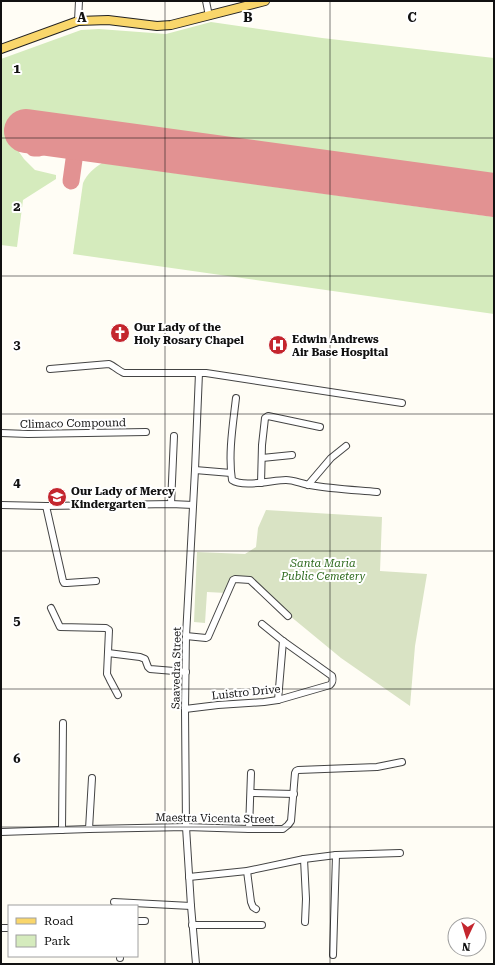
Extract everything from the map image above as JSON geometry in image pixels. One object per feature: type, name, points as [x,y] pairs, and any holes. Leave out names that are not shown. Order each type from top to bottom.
[{"type":"main road","points":[[1,49],[78,22],[108,20],[157,26],[171,25],[209,16],[234,5],[264,1]]},
{"type":"street","points":[[78,22],[79,1]]},
{"type":"street","points":[[206,1],[209,16]]},
{"type":"street","points":[[50,368],[109,364],[124,373],[206,373],[402,403]]},
{"type":"street","name":"Saavedra Street","points":[[196,964],[186,827],[185,709],[186,636],[200,373]]},
{"type":"street","points":[[236,398],[232,435],[231,473],[232,480],[236,483],[261,483],[286,480],[308,485],[378,492]]},
{"type":"street","points":[[261,483],[263,438],[266,417],[268,416],[320,427]]},
{"type":"street","name":"Climaco Compound","points":[[1,433],[146,432]]},
{"type":"street","points":[[171,504],[174,436]]},
{"type":"street","points":[[308,485],[331,458],[346,446]]},
{"type":"street","points":[[262,458],[292,455]]},
{"type":"street","points":[[195,470],[231,473]]},
{"type":"street","points":[[1,505],[193,505]]},
{"type":"street","points":[[46,506],[64,583],[96,581]]},
{"type":"street","points":[[186,636],[208,637],[233,580],[235,579],[250,580],[288,616]]},
{"type":"street","points":[[51,608],[60,627],[109,630],[107,674],[118,695]]},
{"type":"street","name":"Luistro Drive","points":[[185,709],[278,700],[330,685],[332,683],[332,676],[262,624]]},
{"type":"street","points":[[278,700],[283,641]]},
{"type":"street","points":[[108,653],[145,658],[150,669],[186,672]]},
{"type":"street","points":[[62,830],[63,724]]},
{"type":"street","name":"Maestra Vicenta Street","points":[[1,832],[186,827],[283,829],[292,821],[296,771],[377,767],[402,762]]},
{"type":"street","points":[[249,829],[251,773]]},
{"type":"street","points":[[89,829],[92,778]]},
{"type":"street","points":[[251,793],[294,794]]},
{"type":"street","points":[[189,878],[247,871],[304,859],[336,855],[400,853]]},
{"type":"street","points":[[333,955],[336,855]]},
{"type":"street","points":[[304,859],[306,899],[305,922]]},
{"type":"street","points":[[247,871],[252,907],[256,909]]},
{"type":"street","points":[[114,902],[191,906]]},
{"type":"street","points":[[138,921],[144,921]]},
{"type":"street","points":[[192,925],[262,925]]},
{"type":"green space","points":[[211,22],[322,38],[494,58],[494,175],[26,112],[19,152],[35,170],[56,175],[56,179],[23,200],[17,247],[1,245],[1,59],[81,30],[99,29],[166,34]]},
{"type":"green space","points":[[102,163],[494,217],[494,314],[73,254],[83,183],[91,172]]},
{"type":"green space","name":"Santa Maria Public Cemetery","points":[[266,510],[382,517],[380,571],[427,574],[415,646],[410,706],[341,658],[284,611],[252,578],[234,578],[226,593],[207,592],[205,623],[194,622],[197,552],[245,554],[256,547],[258,528]]},
{"type":"taxiway","points":[[64,136],[48,123],[42,123],[34,131],[32,142],[34,148],[38,148],[72,138]]},
{"type":"taxiway","points":[[71,181],[77,138]]},
{"type":"runway","points":[[26,131],[494,195]]},
{"type":"place","name":"Our Lady of the Holy Rosary Chapel","points":[[120,333]]},
{"type":"place","name":"Edwin Andrews Air Base Hospital","points":[[278,345]]},
{"type":"place","name":"Our Lady of Mercy Kindergarten","points":[[57,497]]}]
